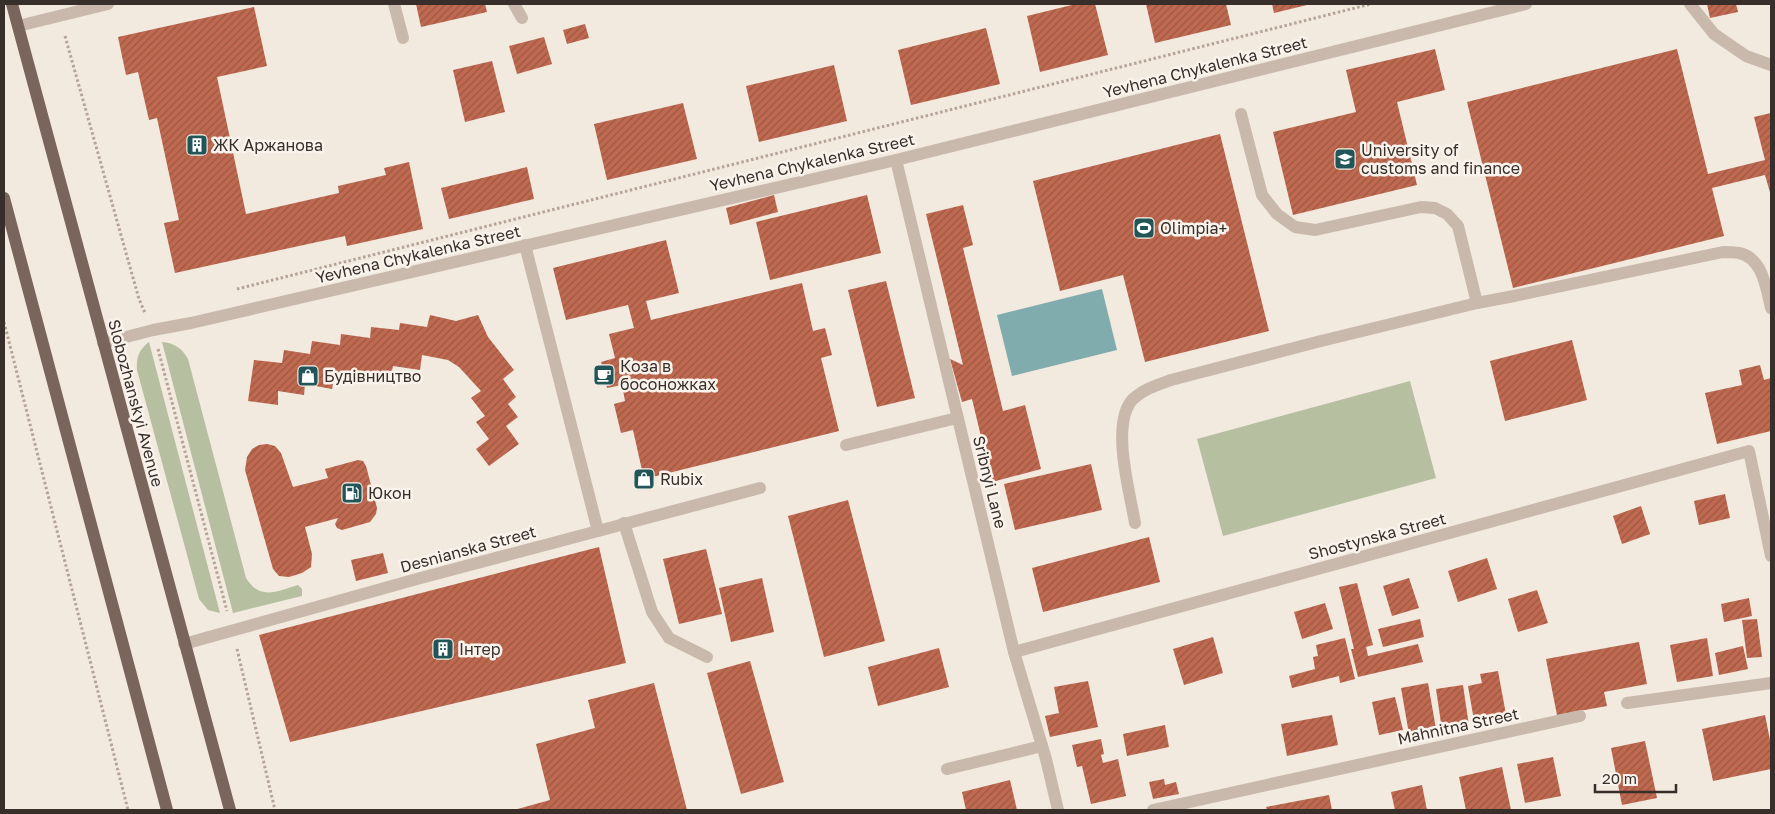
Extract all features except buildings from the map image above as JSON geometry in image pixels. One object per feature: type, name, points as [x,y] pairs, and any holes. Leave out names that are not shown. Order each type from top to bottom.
[{"type":"main road","name":"Slobozhanskyi Avenue","points":[[12,4],[230,810]]},
{"type":"main road","points":[[4,198],[168,810]]},
{"type":"street","points":[[18,26],[108,4]]},
{"type":"street","points":[[394,4],[403,38]]},
{"type":"street","points":[[514,4],[522,18]]},
{"type":"street","name":"Yevhena Chykalenka Street","points":[[103,343],[896,160],[1526,4]]},
{"type":"street","points":[[1690,4],[1714,34],[1746,56],[1771,65]]},
{"type":"street","points":[[1242,114],[1262,195],[1277,214],[1295,227],[1315,230],[1421,207],[1435,208],[1447,214],[1458,226],[1477,303]]},
{"type":"street","name":"Sribnyi Lane","points":[[896,160],[1014,652],[1042,746],[1058,810]]},
{"type":"street","points":[[525,245],[598,530]]},
{"type":"street","points":[[1134,523],[1122,446],[1123,420],[1132,400],[1148,388],[1170,380],[1326,339],[1477,303],[1723,252],[1740,253],[1759,267],[1771,308]]},
{"type":"street","points":[[846,445],[958,418]]},
{"type":"street","name":"Shostynska Street","points":[[1014,652],[1749,451],[1771,556]]},
{"type":"street","name":"Desnianska Street","points":[[184,644],[598,530],[760,488]]},
{"type":"street","points":[[624,523],[652,612],[669,638],[708,657]]},
{"type":"street","points":[[1627,703],[1771,683]]},
{"type":"street","name":"Mahnitna Street","points":[[1153,810],[1580,716]]},
{"type":"street","points":[[947,768],[1042,746]]},
{"type":"path","points":[[232,291],[1371,4]]},
{"type":"path","points":[[59,16],[139,299],[153,330],[232,630],[275,810]]},
{"type":"path","points":[[4,322],[128,810]]},
{"type":"green space","points":[[149,342],[220,613],[208,610],[199,599],[137,370],[139,354]]},
{"type":"green space","points":[[162,342],[177,347],[188,359],[246,578],[257,590],[263,592],[276,591],[298,585],[302,589],[302,596],[233,613]]},
{"type":"green space","points":[[1410,381],[1436,478],[1223,536],[1197,439]]},
{"type":"water","points":[[1102,289],[1117,350],[1012,376],[997,315]]},
{"type":"place","name":"ЖК Аржанова","points":[[197,145]]},
{"type":"place","name":"University of customs and finance","points":[[1345,159]]},
{"type":"place","name":"Olimpia+","points":[[1144,228]]},
{"type":"place","name":"Коза в босоножках","points":[[604,375]]},
{"type":"place","name":"Будівництво","points":[[308,376]]},
{"type":"place","name":"Rubix","points":[[644,479]]},
{"type":"place","name":"Юкон","points":[[352,493]]},
{"type":"place","name":"Інтер","points":[[443,649]]}]
